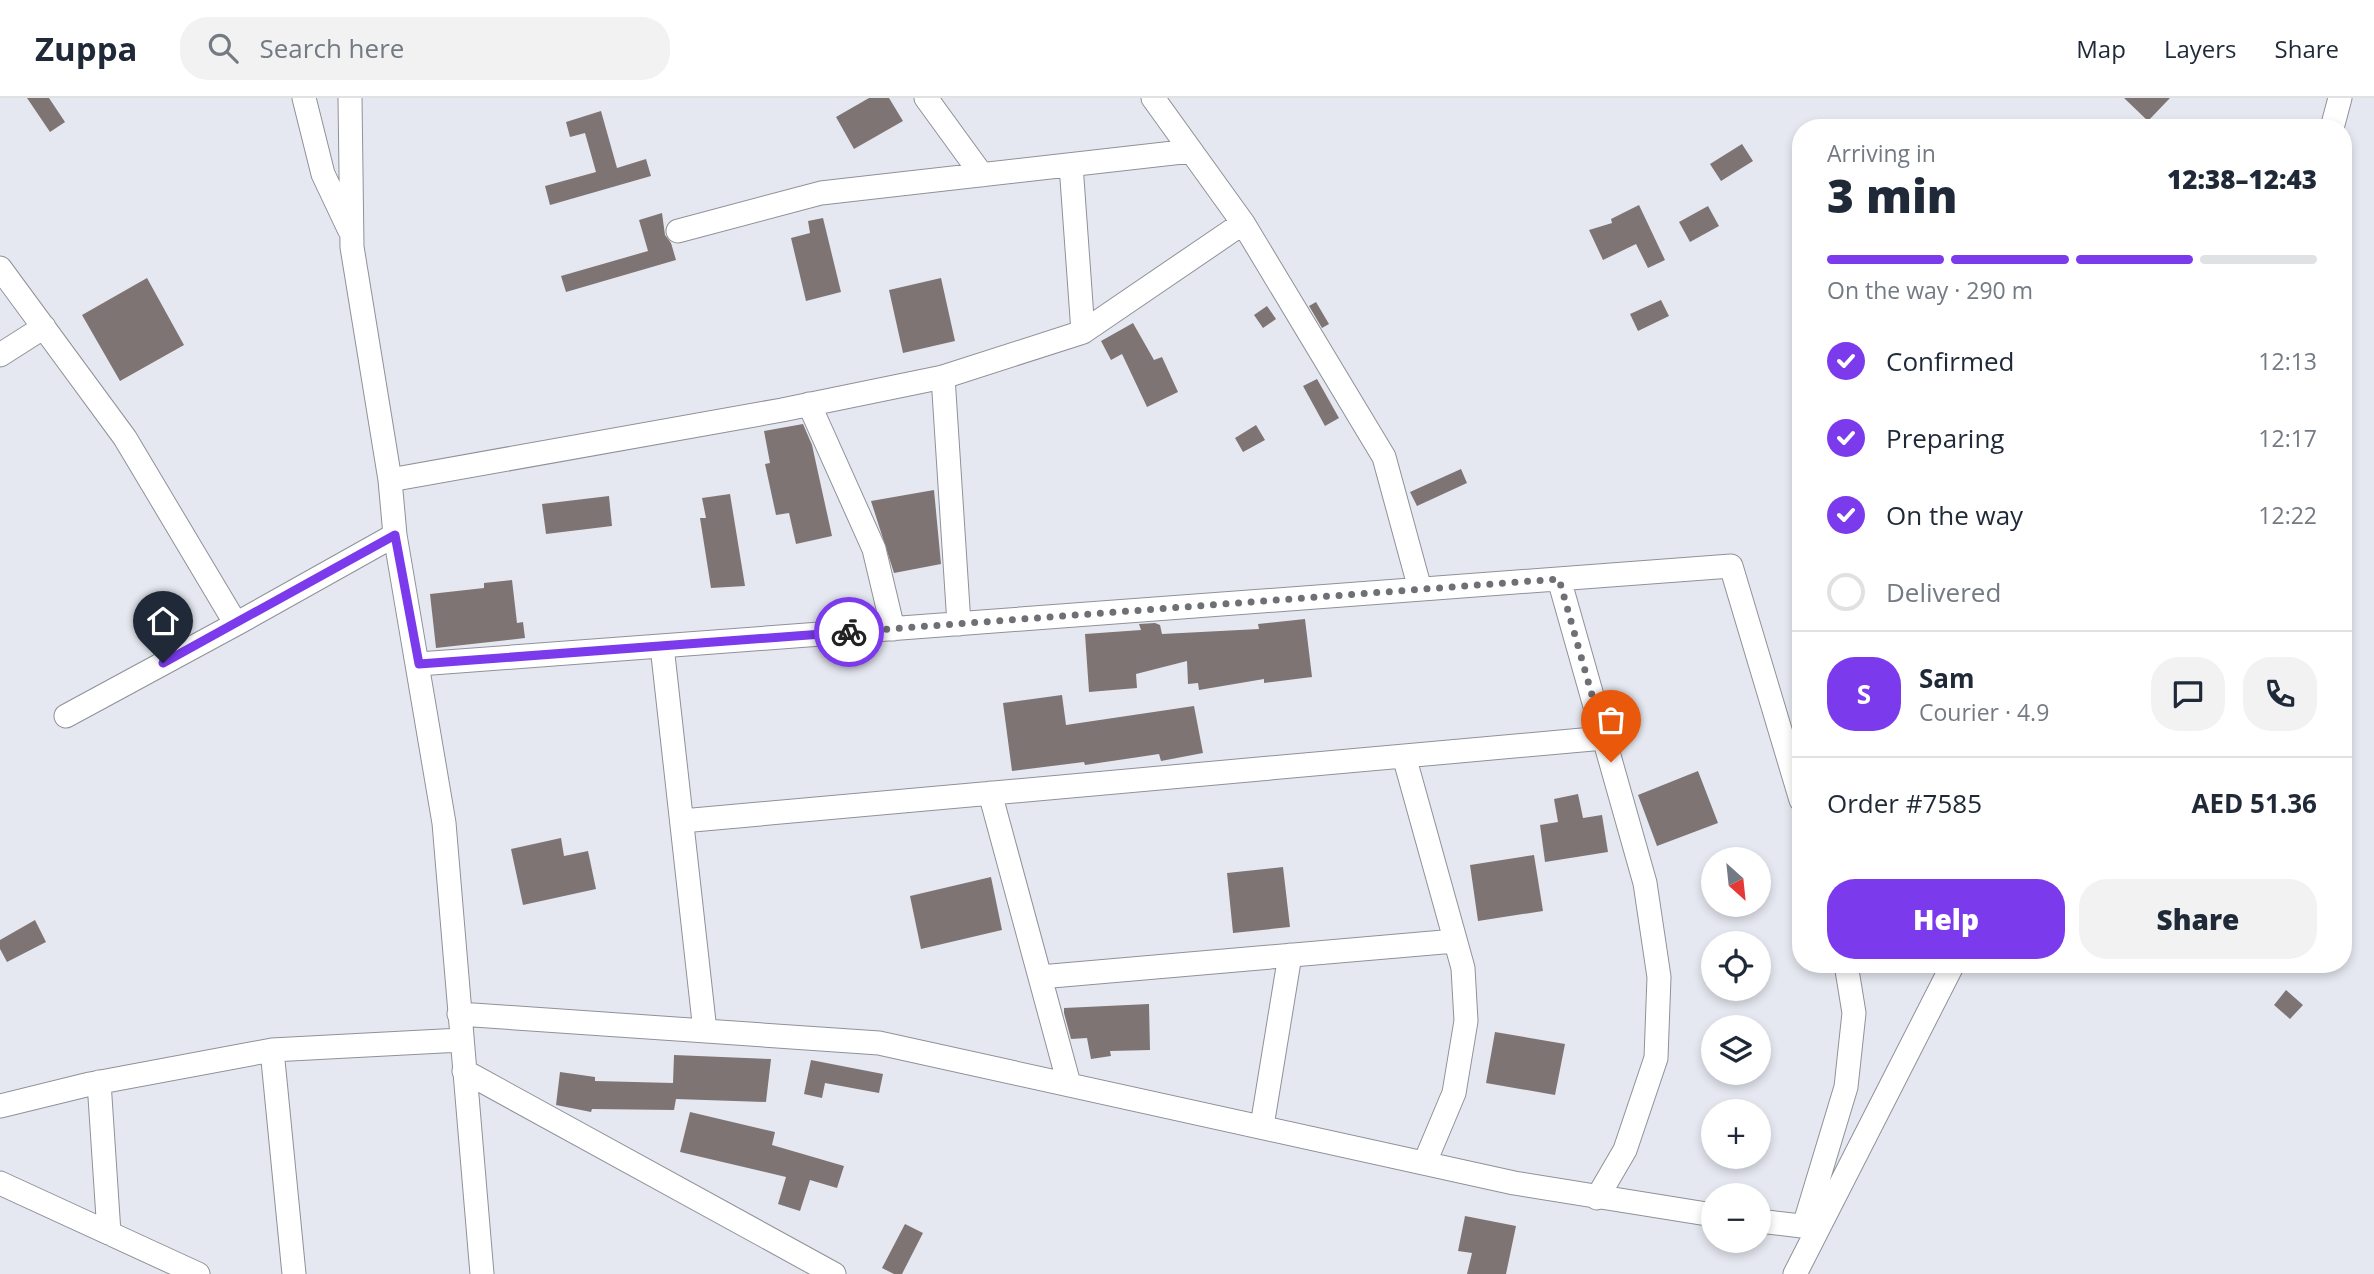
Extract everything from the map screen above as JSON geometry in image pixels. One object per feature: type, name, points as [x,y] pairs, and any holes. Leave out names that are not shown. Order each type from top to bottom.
[{"type":"street","points":[[304,98],[323,174],[352,235]]},
{"type":"street","points":[[350,98],[352,235],[390,480],[395,535],[444,823],[482,1274]]},
{"type":"street","points":[[926,98],[982,175]]},
{"type":"street","points":[[1153,98],[1244,223],[1384,457],[1420,589]]},
{"type":"street","points":[[2334,119],[2340,98]]},
{"type":"street","points":[[678,231],[821,193],[1191,151]]},
{"type":"street","points":[[1071,165],[1083,332]]},
{"type":"street","points":[[390,480],[943,377],[1083,332],[1244,223]]},
{"type":"street","points":[[0,268],[125,438],[236,624]]},
{"type":"street","points":[[0,355],[44,327]]},
{"type":"street","points":[[943,377],[959,624]]},
{"type":"street","points":[[809,404],[874,550],[893,629]]},
{"type":"street","points":[[66,716],[395,535]]},
{"type":"street","points":[[419,664],[1731,566],[1792,770]]},
{"type":"street","points":[[1559,579],[1645,883],[1659,977],[1656,1058],[1625,1150],[1597,1198]]},
{"type":"street","points":[[662,646],[705,1031]]},
{"type":"street","points":[[682,821],[1604,738]]},
{"type":"street","points":[[1404,756],[1463,968],[1466,1021],[1454,1093],[1425,1162]]},
{"type":"street","points":[[990,793],[1069,1084]]},
{"type":"street","points":[[1040,977],[1455,941]]},
{"type":"street","points":[[1262,1126],[1290,955]]},
{"type":"street","points":[[1795,1274],[1811,1227],[1846,1087],[1854,1013],[1847,973]]},
{"type":"street","points":[[1811,1227],[1948,973]]},
{"type":"street","points":[[459,1014],[879,1042],[1514,1183],[1701,1213]]},
{"type":"street","points":[[0,1106],[99,1082],[272,1050],[461,1040]]},
{"type":"street","points":[[272,1050],[294,1274]]},
{"type":"street","points":[[464,1071],[834,1274]]},
{"type":"street","points":[[99,1082],[109,1233]]},
{"type":"street","points":[[0,1183],[198,1274]]},
{"type":"street","points":[[1771,1222],[1811,1227]]},
{"type":"building","points":[[27,98],[49,98],[65,122],[50,132]]},
{"type":"building","points":[[869,98],[889,98],[903,121],[854,149],[836,117]]},
{"type":"building","points":[[2124,98],[2170,98],[2150,119],[2146,119]]},
{"type":"building","points":[[601,111],[617,168],[646,159],[651,176],[550,205],[545,186],[596,172],[585,133],[570,137],[566,122]]},
{"type":"building","points":[[1742,144],[1753,161],[1721,181],[1710,164]]},
{"type":"building","points":[[1639,205],[1665,260],[1648,268],[1636,244],[1603,260],[1589,230],[1612,223],[1611,219]]},
{"type":"building","points":[[1708,206],[1719,226],[1690,242],[1679,222]]},
{"type":"building","points":[[662,213],[665,235],[671,243],[676,260],[566,292],[561,276],[648,251],[639,220]]},
{"type":"building","points":[[823,218],[841,292],[806,301],[791,238],[810,233],[808,221]]},
{"type":"building","points":[[147,278],[184,345],[120,381],[82,315]]},
{"type":"building","points":[[941,278],[955,341],[903,353],[889,290]]},
{"type":"building","points":[[1661,300],[1669,316],[1638,331],[1630,314]]},
{"type":"building","points":[[1316,302],[1329,324],[1322,328],[1309,306]]},
{"type":"building","points":[[1267,306],[1276,319],[1263,328],[1254,315]]},
{"type":"building","points":[[1133,323],[1154,360],[1162,357],[1178,392],[1147,407],[1122,354],[1111,360],[1101,341]]},
{"type":"building","points":[[1317,379],[1339,418],[1325,426],[1303,386]]},
{"type":"building","points":[[803,424],[812,445],[832,536],[796,544],[789,513],[776,515],[765,464],[770,463],[764,431]]},
{"type":"building","points":[[1256,425],[1265,440],[1243,452],[1235,438]]},
{"type":"building","points":[[1461,469],[1467,483],[1417,506],[1410,492]]},
{"type":"building","points":[[934,490],[941,564],[894,573],[871,501]]},
{"type":"building","points":[[730,494],[745,586],[711,588],[700,518],[706,518],[702,498]]},
{"type":"building","points":[[609,496],[612,526],[546,534],[542,504]]},
{"type":"building","points":[[512,580],[517,623],[523,622],[525,638],[436,648],[430,594],[484,588],[484,583]]},
{"type":"building","points":[[1305,619],[1312,677],[1264,683],[1264,679],[1199,690],[1198,683],[1188,684],[1187,661],[1136,674],[1137,688],[1089,692],[1085,634],[1141,630],[1139,624],[1155,623],[1160,625],[1162,634],[1259,629],[1258,624]]},
{"type":"building","points":[[1062,695],[1066,725],[1194,706],[1203,753],[1161,761],[1159,754],[1085,765],[1084,762],[1012,771],[1003,703]]},
{"type":"building","points":[[1698,771],[1718,823],[1657,846],[1638,795]]},
{"type":"building","points":[[1578,794],[1583,818],[1602,815],[1608,852],[1545,862],[1540,825],[1558,822],[1554,799]]},
{"type":"building","points":[[561,838],[564,856],[588,851],[596,889],[523,905],[511,849]]},
{"type":"building","points":[[1534,855],[1543,911],[1478,921],[1470,865]]},
{"type":"building","points":[[1283,867],[1290,927],[1233,933],[1227,873]]},
{"type":"building","points":[[991,877],[1002,930],[921,949],[910,896]]},
{"type":"building","points":[[35,920],[46,942],[7,962],[0,949],[0,940]]},
{"type":"building","points":[[2286,990],[2303,1005],[2290,1019],[2274,1005]]},
{"type":"building","points":[[1149,1004],[1150,1050],[1110,1051],[1111,1056],[1091,1059],[1087,1038],[1071,1039],[1064,1008]]},
{"type":"building","points":[[1495,1032],[1565,1044],[1555,1095],[1486,1083]]},
{"type":"building","points":[[674,1055],[771,1059],[766,1102],[676,1099],[674,1110],[592,1109],[591,1112],[556,1105],[560,1072],[595,1077],[595,1081],[673,1083]]},
{"type":"building","points":[[811,1060],[883,1074],[879,1093],[825,1083],[822,1098],[804,1094]]},
{"type":"building","points":[[690,1112],[775,1132],[772,1145],[844,1166],[837,1188],[810,1180],[800,1211],[778,1204],[786,1177],[680,1152]]},
{"type":"building","points":[[1465,1216],[1516,1226],[1506,1274],[1467,1274],[1472,1253],[1458,1251]]},
{"type":"building","points":[[905,1224],[923,1233],[902,1274],[894,1274],[882,1268]]},
{"type":"way so far","points":[[849,632],[1559,579],[1611,762]]},
{"type":"route","points":[[163,663],[395,535],[419,664],[849,632]]}]
